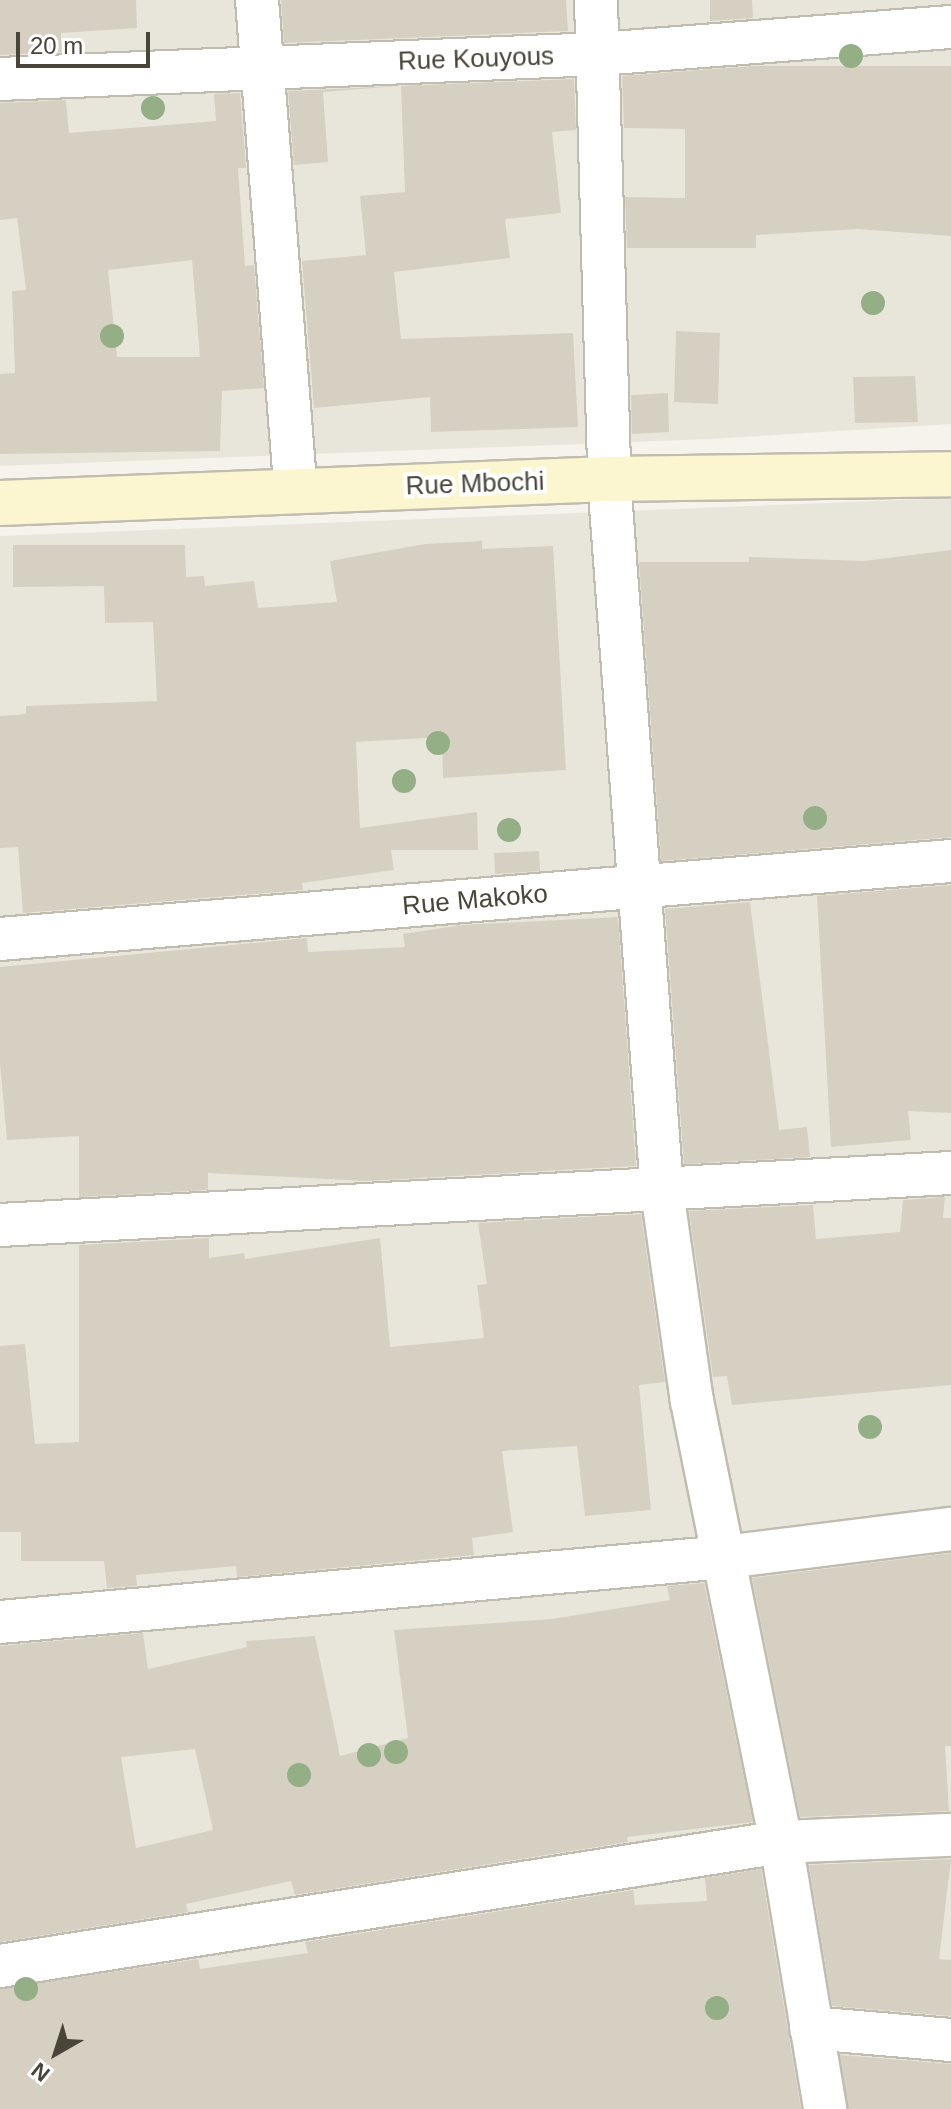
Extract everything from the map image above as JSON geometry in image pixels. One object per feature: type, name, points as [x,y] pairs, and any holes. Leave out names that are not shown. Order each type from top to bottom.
[{"type":"main road","name":"Rue Mbochi","points":[[0,503],[609,479],[951,474]]},
{"type":"street","points":[[257,0],[296,491]]},
{"type":"street","points":[[596,0],[609,479],[662,1191],[692,1401],[781,1842],[825,2109]]},
{"type":"street","name":"Rue Kouyous","points":[[0,79],[599,54],[951,27]]},
{"type":"street","name":"Rue Makoko","points":[[0,939],[951,861]]},
{"type":"street","points":[[0,1225],[951,1173]]},
{"type":"street","points":[[0,1622],[725,1557],[951,1529]]},
{"type":"street","points":[[0,1966],[781,1842],[951,1835]]},
{"type":"street","points":[[811,2028],[951,2040]]},
{"type":"shaded area","points":[[0,0],[951,0],[951,424],[710,439],[0,466]]},
{"type":"shaded area","points":[[951,498],[951,2109],[0,2109],[0,536]]},
{"type":"building","points":[[0,0],[136,0],[137,28],[61,33],[62,52],[0,55]]},
{"type":"building","points":[[281,0],[566,0],[568,31],[284,43]]},
{"type":"building","points":[[710,0],[752,0],[753,18],[710,21]]},
{"type":"building","points":[[754,66],[951,66],[951,236],[858,229],[756,235],[756,248],[627,248],[625,197],[685,198],[685,129],[624,128],[622,76]]},
{"type":"building","points":[[574,79],[576,130],[552,132],[561,213],[505,219],[510,258],[394,272],[401,339],[573,333],[578,427],[431,432],[430,397],[314,408],[302,261],[366,255],[360,196],[405,192],[401,86]]},
{"type":"building","points":[[399,86],[323,92],[328,162],[294,165],[288,91]]},
{"type":"building","points":[[240,93],[246,168],[238,168],[245,266],[254,265],[264,388],[222,391],[220,451],[0,454],[0,374],[15,373],[12,291],[26,290],[17,218],[0,220],[0,103],[66,100],[69,133],[216,121],[214,94]],"holes":[[[192,260],[200,357],[117,357],[108,270]]]},
{"type":"building","points":[[676,331],[720,333],[718,404],[674,402]]},
{"type":"building","points":[[915,376],[918,422],[855,423],[853,377]]},
{"type":"building","points":[[668,393],[669,432],[632,434],[631,395]]},
{"type":"building","points":[[482,541],[482,549],[553,546],[566,770],[443,778],[442,737],[356,742],[360,828],[477,812],[478,850],[391,850],[394,870],[302,883],[303,890],[23,913],[18,847],[0,848],[0,716],[26,714],[26,706],[157,701],[153,622],[105,623],[104,586],[13,587],[13,545],[185,545],[186,577],[204,576],[205,586],[254,581],[258,608],[337,602],[330,561],[425,544]]},
{"type":"building","points":[[951,550],[951,837],[661,861],[639,562],[749,562],[749,557],[864,561]]},
{"type":"building","points":[[539,851],[540,871],[495,874],[494,853]]},
{"type":"building","points":[[951,885],[951,1113],[908,1111],[911,1140],[831,1147],[817,896]]},
{"type":"building","points":[[750,902],[779,1130],[807,1127],[810,1157],[684,1164],[665,909]]},
{"type":"building","points":[[618,917],[636,1166],[366,1181],[208,1173],[208,1190],[79,1197],[79,1136],[7,1140],[0,1063],[0,967],[307,938],[308,952],[405,947],[403,934],[462,925]]},
{"type":"building","points":[[945,1197],[943,1218],[951,1218],[951,1385],[732,1405],[727,1376],[713,1377],[689,1211],[813,1205],[816,1239],[900,1232],[903,1200]]},
{"type":"building","points":[[641,1214],[665,1382],[639,1385],[651,1510],[585,1516],[577,1446],[502,1451],[513,1532],[472,1538],[474,1555],[237,1577],[236,1566],[136,1575],[137,1586],[107,1588],[104,1561],[21,1561],[21,1532],[0,1532],[0,1346],[25,1344],[35,1444],[79,1442],[79,1245],[209,1238],[209,1258],[244,1253],[245,1259],[380,1238],[390,1347],[484,1338],[477,1285],[487,1284],[478,1223]]},
{"type":"building","points":[[951,1553],[951,1746],[945,1746],[949,1811],[800,1817],[752,1578]]},
{"type":"building","points":[[704,1583],[753,1822],[627,1837],[628,1842],[295,1895],[291,1881],[186,1904],[188,1912],[0,1942],[0,1646],[143,1633],[148,1669],[247,1647],[246,1641],[315,1636],[340,1756],[408,1738],[394,1630],[552,1619],[670,1600],[667,1586]],"holes":[[[195,1749],[213,1830],[136,1848],[121,1757]]]},
{"type":"building","points":[[951,1859],[939,1959],[951,1960],[951,2016],[832,2006],[809,1865]]},
{"type":"building","points":[[761,1869],[801,2109],[0,2109],[0,1989],[198,1959],[200,1969],[308,1953],[305,1942],[633,1890],[635,1905],[707,1901],[705,1878]]},
{"type":"building","points":[[840,2055],[951,2064],[951,2109],[848,2109]]}]
